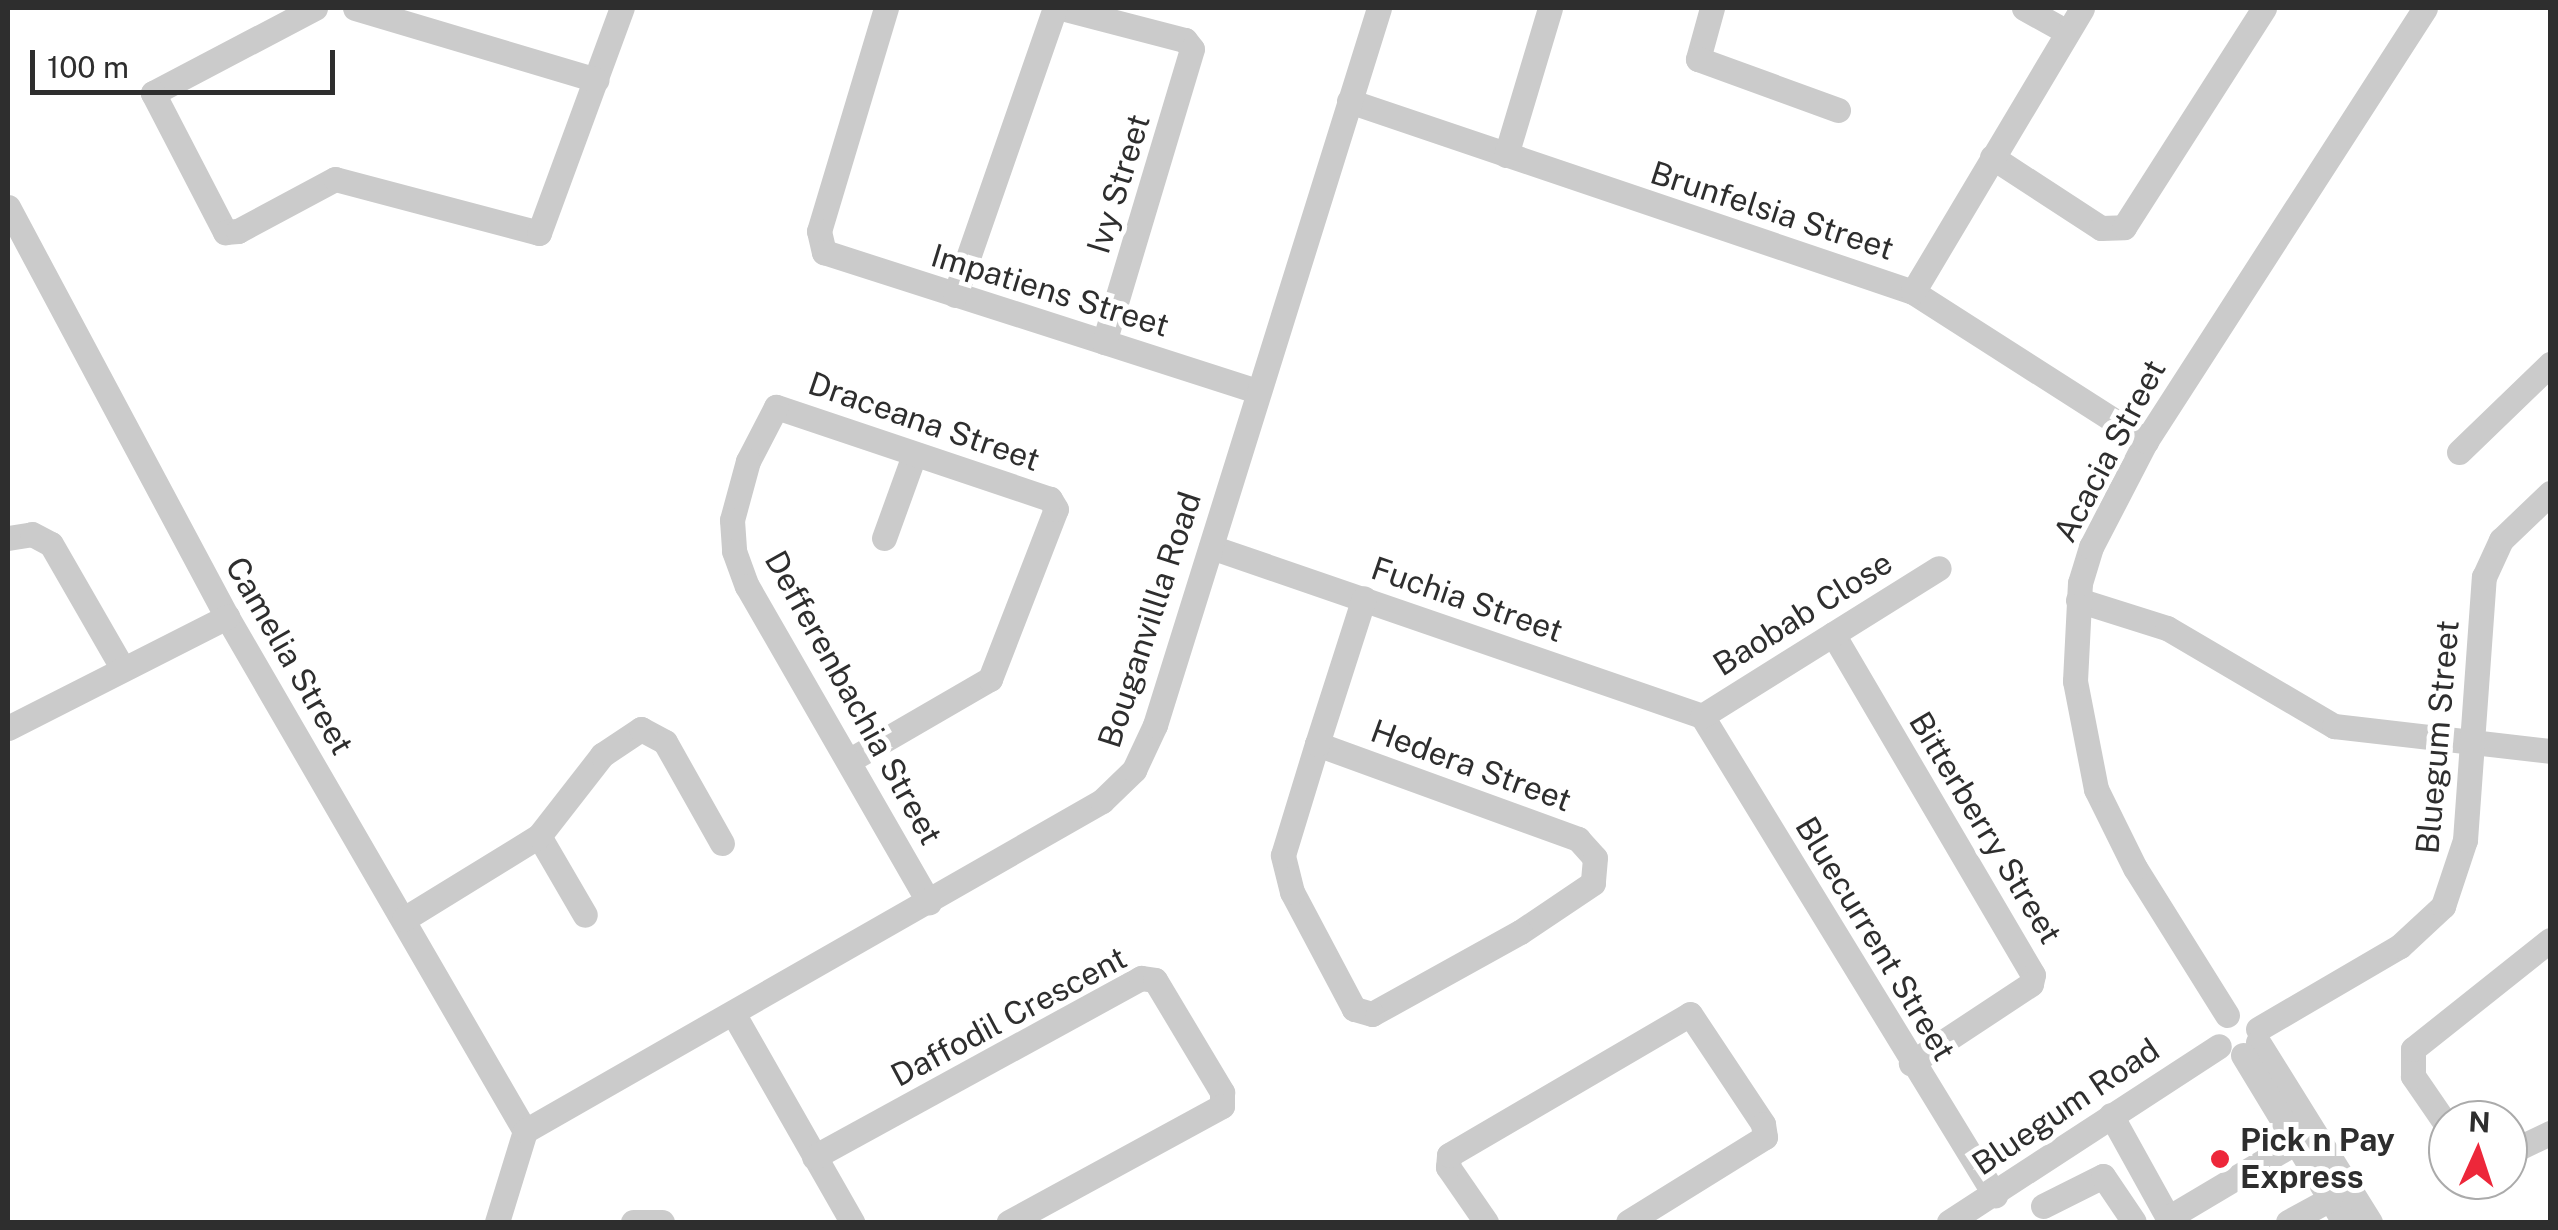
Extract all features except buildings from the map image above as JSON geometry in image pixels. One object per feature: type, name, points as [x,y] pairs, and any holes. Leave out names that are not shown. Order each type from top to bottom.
[{"type":"street","points":[[316,8],[154,91],[152,102],[222,230],[238,231],[335,179],[530,234],[543,230],[622,8]]},
{"type":"street","points":[[355,8],[598,80]]},
{"type":"street","name":"Impatiens Street","points":[[886,8],[819,231],[824,252],[1257,391]]},
{"type":"street","points":[[955,296],[1058,8]]},
{"type":"street","name":"Ivy Street","points":[[1058,8],[1191,46],[1104,342]]},
{"type":"street","name":"Bouganvillla Road","points":[[525,1131],[1102,801],[1134,770],[1211,547],[1378,8]]},
{"type":"street","points":[[1506,155],[1550,8]]},
{"type":"street","points":[[1712,8],[1698,60],[1838,110]]},
{"type":"street","points":[[2024,8],[2068,32]]},
{"type":"street","points":[[1914,292],[2082,8]]},
{"type":"street","points":[[1992,157],[2101,228],[2124,227],[2264,8]]},
{"type":"street","name":"Acacia Street","points":[[2245,1043],[2216,1033],[2227,1015],[2135,868],[2096,789],[2076,705],[2078,600],[2091,547],[2146,441],[2425,8]]},
{"type":"street","name":"Brunfelsia Street","points":[[1349,101],[1914,292],[2146,441]]},
{"type":"street","name":"Camelia Street","points":[[8,207],[227,617],[525,1131]]},
{"type":"street","points":[[2459,452],[2550,364]]},
{"type":"street","name":"Draceana Street","points":[[770,410],[779,407],[1056,505],[990,680],[850,760]]},
{"type":"street","name":"Defferenbachia Street","points":[[770,410],[734,508],[734,550],[747,586],[930,902]]},
{"type":"street","points":[[884,538],[914,455]]},
{"type":"street","name":"Bluegum Street","points":[[2245,1043],[2352,977],[2434,919],[2463,856],[2488,566],[2509,530],[2550,492]]},
{"type":"street","points":[[8,538],[32,534],[50,544],[123,668]]},
{"type":"street","name":"Fuchia Street","points":[[1211,547],[1702,716]]},
{"type":"street","name":"Baobab Close","points":[[1702,716],[1939,568]]},
{"type":"street","points":[[1317,744],[1364,598]]},
{"type":"street","points":[[2078,600],[2168,628],[2325,722],[2472,746],[2550,752]]},
{"type":"street","points":[[8,728],[227,617]]},
{"type":"street","name":"Bitterberry Street","points":[[1832,634],[2033,975],[2031,984],[1911,1063]]},
{"type":"street","name":"Bluecurrent Street","points":[[1702,716],[1911,1063],[1996,1195]]},
{"type":"street","points":[[404,919],[538,836],[602,755],[641,729],[665,742],[722,843]]},
{"type":"street","name":"Hedera Street","points":[[1317,744],[1578,840],[1596,858],[1593,883],[1576,899],[1362,1016],[1283,867],[1317,744]]},
{"type":"street","points":[[538,836],[585,915]]},
{"type":"street","points":[[2430,1100],[2413,1076],[2413,1049],[2550,940]]},
{"type":"street","name":"Daffodil Crescent","points":[[814,1157],[1141,978],[1155,980],[1222,1092],[1222,1106],[1009,1222]]},
{"type":"street","points":[[732,1013],[852,1222]]},
{"type":"street","points":[[1486,1222],[1448,1167],[1453,1152],[1690,1014],[1763,1124],[1765,1138],[1628,1222]]},
{"type":"street","points":[[2245,1043],[2296,1142],[2344,1222]]},
{"type":"street","points":[[2245,1043],[2370,1222]]},
{"type":"street","name":"Bluegum Road","points":[[1949,1222],[1996,1195],[2111,1115],[2245,1043]]},
{"type":"street","points":[[2111,1115],[2169,1220],[2296,1142]]},
{"type":"street","points":[[496,1222],[525,1131]]},
{"type":"street","points":[[2023,1176],[2048,1214],[2104,1176],[2134,1222]]},
{"type":"street","points":[[2288,1222],[2330,1199]]},
{"type":"street","points":[[632,1222],[662,1222]]},
{"type":"place","name":"Pick n Pay Express","points":[[2220,1159]]}]
